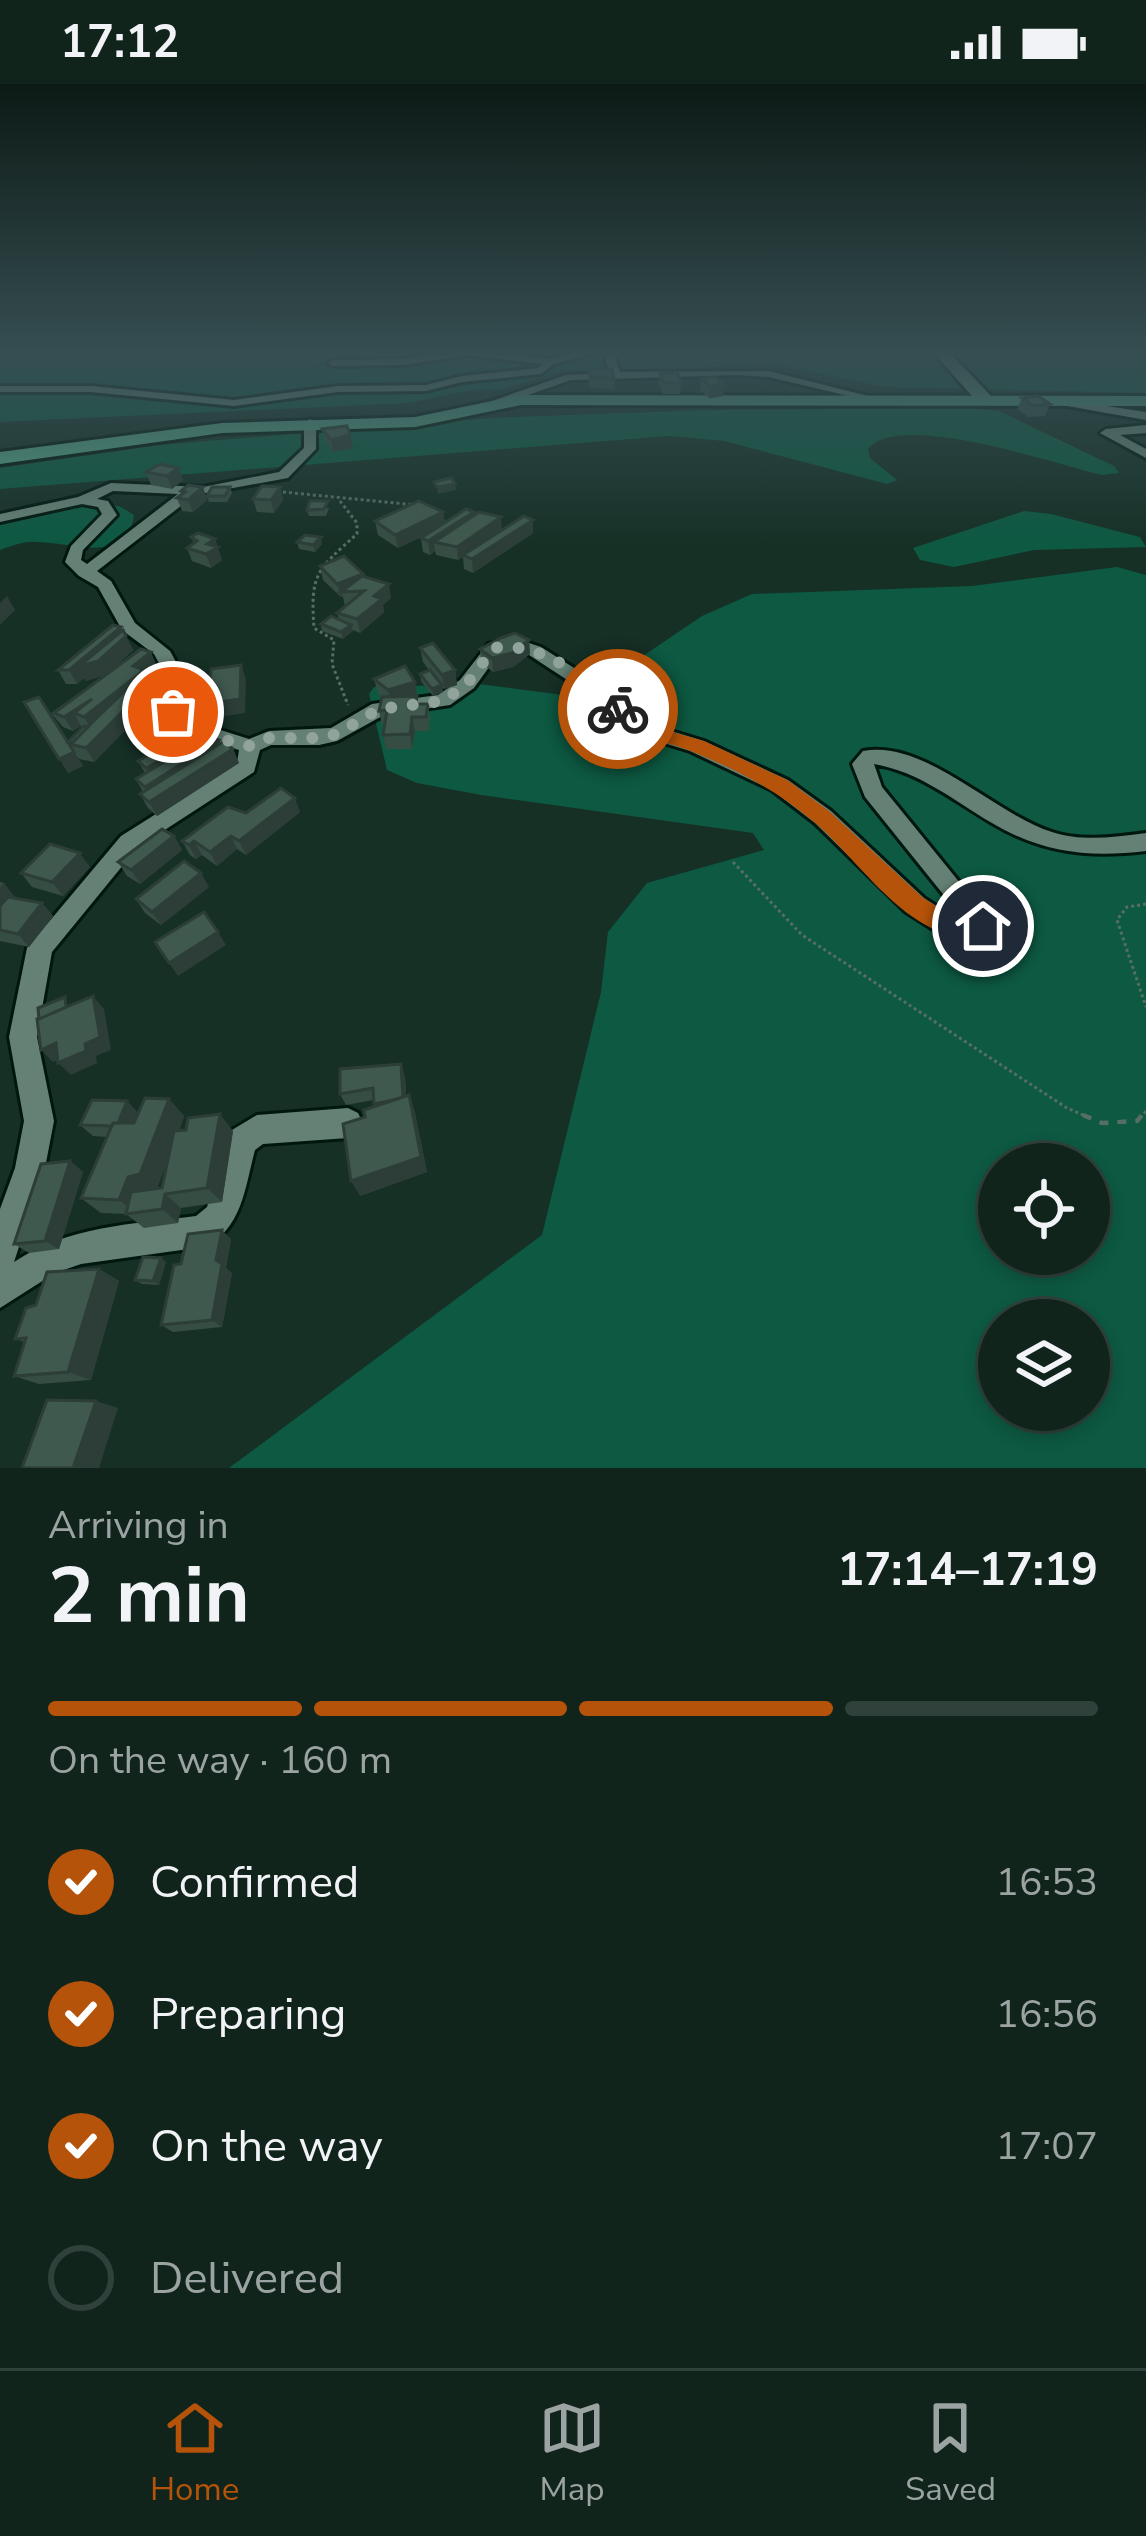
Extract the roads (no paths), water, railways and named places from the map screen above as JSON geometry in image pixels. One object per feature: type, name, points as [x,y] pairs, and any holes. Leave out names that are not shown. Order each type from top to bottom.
[{"type":"main road","points":[[0,458],[222,428],[415,422],[440,417]]},
{"type":"street","points":[[0,518],[82,500],[128,484],[191,491],[294,470],[310,449],[310,423]]},
{"type":"street","points":[[1146,429],[1106,433],[1146,454]]},
{"type":"street","points":[[85,573],[191,491]]},
{"type":"street","points":[[82,500],[110,508],[110,515],[76,549],[73,562],[105,584],[128,626],[160,651],[171,669],[173,712],[182,725],[250,746],[269,738],[337,734],[379,709],[443,701],[467,684],[494,648],[518,644],[552,659],[605,696],[638,728],[698,746],[780,785],[823,818],[915,905],[945,924],[983,926],[873,791],[862,764],[870,756],[894,758],[927,771],[1040,838],[1099,848],[1146,842]]},
{"type":"street","points":[[0,1255],[39,1121],[22,1037],[40,948],[129,842],[248,767],[250,746]]},
{"type":"street","points":[[0,1291],[46,1260],[80,1247],[203,1231],[220,1217],[243,1141],[256,1130],[348,1123]]}]
